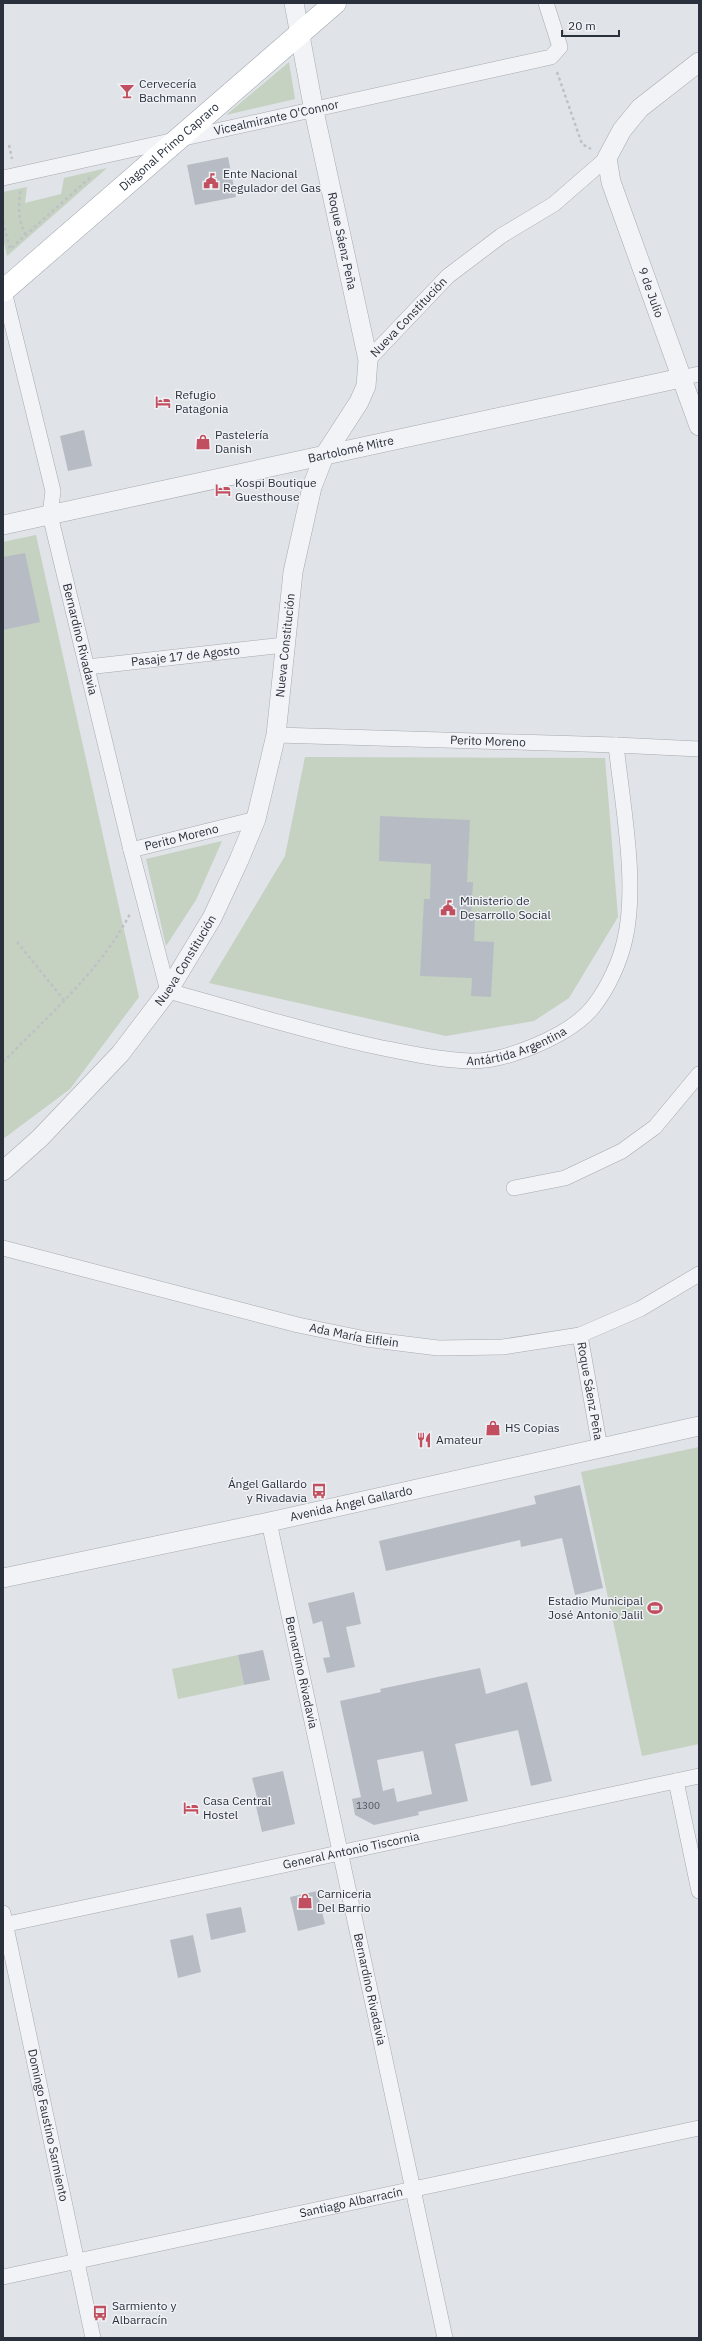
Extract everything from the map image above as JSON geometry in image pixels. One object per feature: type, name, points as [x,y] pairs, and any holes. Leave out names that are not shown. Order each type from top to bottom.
[{"type":"main road","name":"Diagonal Primo Capraro","points":[[3,290],[335,3]]},
{"type":"street","name":"Roque Sáenz Peña","points":[[294,3],[314,111],[368,360]]},
{"type":"street","name":"Vicealmirante O'Connor","points":[[3,178],[314,111],[551,57],[560,47],[546,3]]},
{"type":"street","points":[[607,158],[622,130],[640,108],[699,62]]},
{"type":"street","name":"Nueva Constitución","points":[[3,1171],[50,1127],[115,1059],[168,991],[212,918],[256,819],[276,735],[284,645],[293,572],[312,487],[324,456],[359,402],[366,386],[368,360],[448,276],[500,236],[554,204],[607,158]]},
{"type":"street","name":"9 de Julio","points":[[607,158],[611,182],[690,376],[699,426]]},
{"type":"street","name":"Bernardino Rivadavia","points":[[3,290],[53,491],[50,515],[130,850],[168,991]]},
{"type":"street","name":"Bartolomé Mitre","points":[[3,525],[690,376]]},
{"type":"street","name":"Pasaje 17 de Agosto","points":[[87,667],[284,645]]},
{"type":"street","name":"Perito Moreno","points":[[276,735],[616,745],[699,749]]},
{"type":"street","name":"Antártida Argentina","points":[[168,991],[339,1038],[417,1055],[472,1061],[518,1053],[560,1034],[592,1008],[607,986],[625,939],[630,902],[626,837],[616,745]]},
{"type":"street","name":"Perito Moreno","points":[[130,850],[256,819]]},
{"type":"street","points":[[514,1188],[565,1178],[622,1151],[655,1127],[699,1074]]},
{"type":"street","name":"Ada María Elflein","points":[[3,1248],[298,1325],[366,1339],[438,1348],[503,1347],[580,1335],[640,1309],[699,1274]]},
{"type":"street","name":"Roque Sáenz Peña","points":[[580,1335],[600,1448]]},
{"type":"street","name":"Avenida Ángel Gallardo","points":[[3,1578],[269,1522],[699,1426]]},
{"type":"street","name":"Bernardino Rivadavia","points":[[269,1522],[445,2338]]},
{"type":"street","name":"General Antonio Tiscornia","points":[[4,1920],[340,1854],[699,1776]]},
{"type":"street","points":[[676,1781],[699,1891]]},
{"type":"street","name":"Domingo Faustino Sarmiento","points":[[4,1920],[93,2338]]},
{"type":"street","name":"Santiago Albarracín","points":[[3,2277],[699,2128]]},
{"type":"path","points":[[561,82],[582,144],[607,158]]},
{"type":"path","points":[[3,222],[10,249],[95,174],[88,176]]},
{"type":"path","points":[[14,192],[28,189]]},
{"type":"path","points":[[20,191],[18,216],[21,227],[26,234]]},
{"type":"path","points":[[3,1062],[64,1000],[121,930],[141,892]]},
{"type":"path","points":[[17,942],[64,1000]]},
{"type":"green space","points":[[289,62],[295,99],[226,115]]},
{"type":"green space","points":[[107,168],[7,256],[3,238],[3,192],[27,187],[25,203],[61,194],[64,178]]},
{"type":"green space","points":[[36,535],[139,997],[70,1089],[3,1139],[3,542]]},
{"type":"green space","points":[[305,757],[605,758],[618,917],[569,998],[534,1021],[446,1036],[209,983],[285,856]]},
{"type":"green space","points":[[222,841],[196,900],[166,946],[146,859]]},
{"type":"green space","name":"Estadio Municipal José Antonio Jalil","points":[[699,1447],[699,1744],[642,1756],[581,1472]]},
{"type":"green space","points":[[238,1655],[244,1685],[178,1699],[172,1669]]},
{"type":"building","name":"Ente Nacional Regulador del Gas","points":[[228,157],[236,197],[195,205],[187,165]]},
{"type":"building","points":[[84,430],[92,466],[68,471],[60,436]]},
{"type":"building","points":[[25,553],[40,622],[3,630],[3,557]]},
{"type":"building","name":"Ministerio de Desarrollo Social","points":[[380,816],[470,820],[467,882],[473,882],[471,918],[475,918],[474,941],[494,942],[491,997],[471,996],[472,978],[420,976],[424,899],[430,899],[431,864],[379,861]]},
{"type":"building","points":[[580,1485],[603,1588],[575,1595],[562,1538],[521,1547],[520,1540],[386,1571],[379,1541],[536,1504],[534,1496]]},
{"type":"building","points":[[354,1592],[361,1624],[346,1627],[355,1667],[327,1673],[323,1658],[330,1657],[322,1621],[313,1624],[308,1603]]},
{"type":"building","points":[[263,1650],[270,1680],[244,1685],[238,1655]]},
{"type":"building","points":[[480,1668],[486,1694],[527,1682],[552,1781],[531,1786],[518,1730],[455,1744],[468,1801],[418,1812],[419,1815],[374,1825],[355,1815],[352,1799],[361,1797],[340,1701],[381,1692],[380,1689]],"holes":[[[423,1751],[432,1794],[397,1802],[394,1788],[383,1791],[377,1760]]]},
{"type":"building","points":[[283,1771],[295,1824],[262,1832],[255,1802],[258,1801],[252,1778]]},
{"type":"building","points":[[317,1891],[325,1924],[298,1931],[290,1897]]},
{"type":"building","points":[[241,1907],[246,1932],[211,1940],[206,1914]]},
{"type":"building","points":[[193,1935],[201,1972],[178,1978],[170,1940]]},
{"type":"place","name":"Cervecería Bachmann","points":[[127,91]]},
{"type":"place","name":"Ente Nacional Regulador del Gas","points":[[211,181]]},
{"type":"place","name":"Refugio Patagonia","points":[[163,402]]},
{"type":"place","name":"Pastelería Danish","points":[[203,442]]},
{"type":"place","name":"Kospi Boutique Guesthouse","points":[[223,490]]},
{"type":"place","name":"Ministerio de Desarrollo Social","points":[[448,908]]},
{"type":"place","name":"HS Copias","points":[[493,1428]]},
{"type":"place","name":"Amateur","points":[[424,1440]]},
{"type":"place","name":"Ángel Gallardo y Rivadavia","points":[[319,1491]]},
{"type":"place","name":"Estadio Municipal José Antonio Jalil","points":[[655,1608]]},
{"type":"place","name":"Casa Central Hostel","points":[[191,1808]]},
{"type":"place","name":"Carniceria Del Barrio","points":[[305,1901]]},
{"type":"place","name":"Sarmiento y Albarracín","points":[[100,2313]]}]
